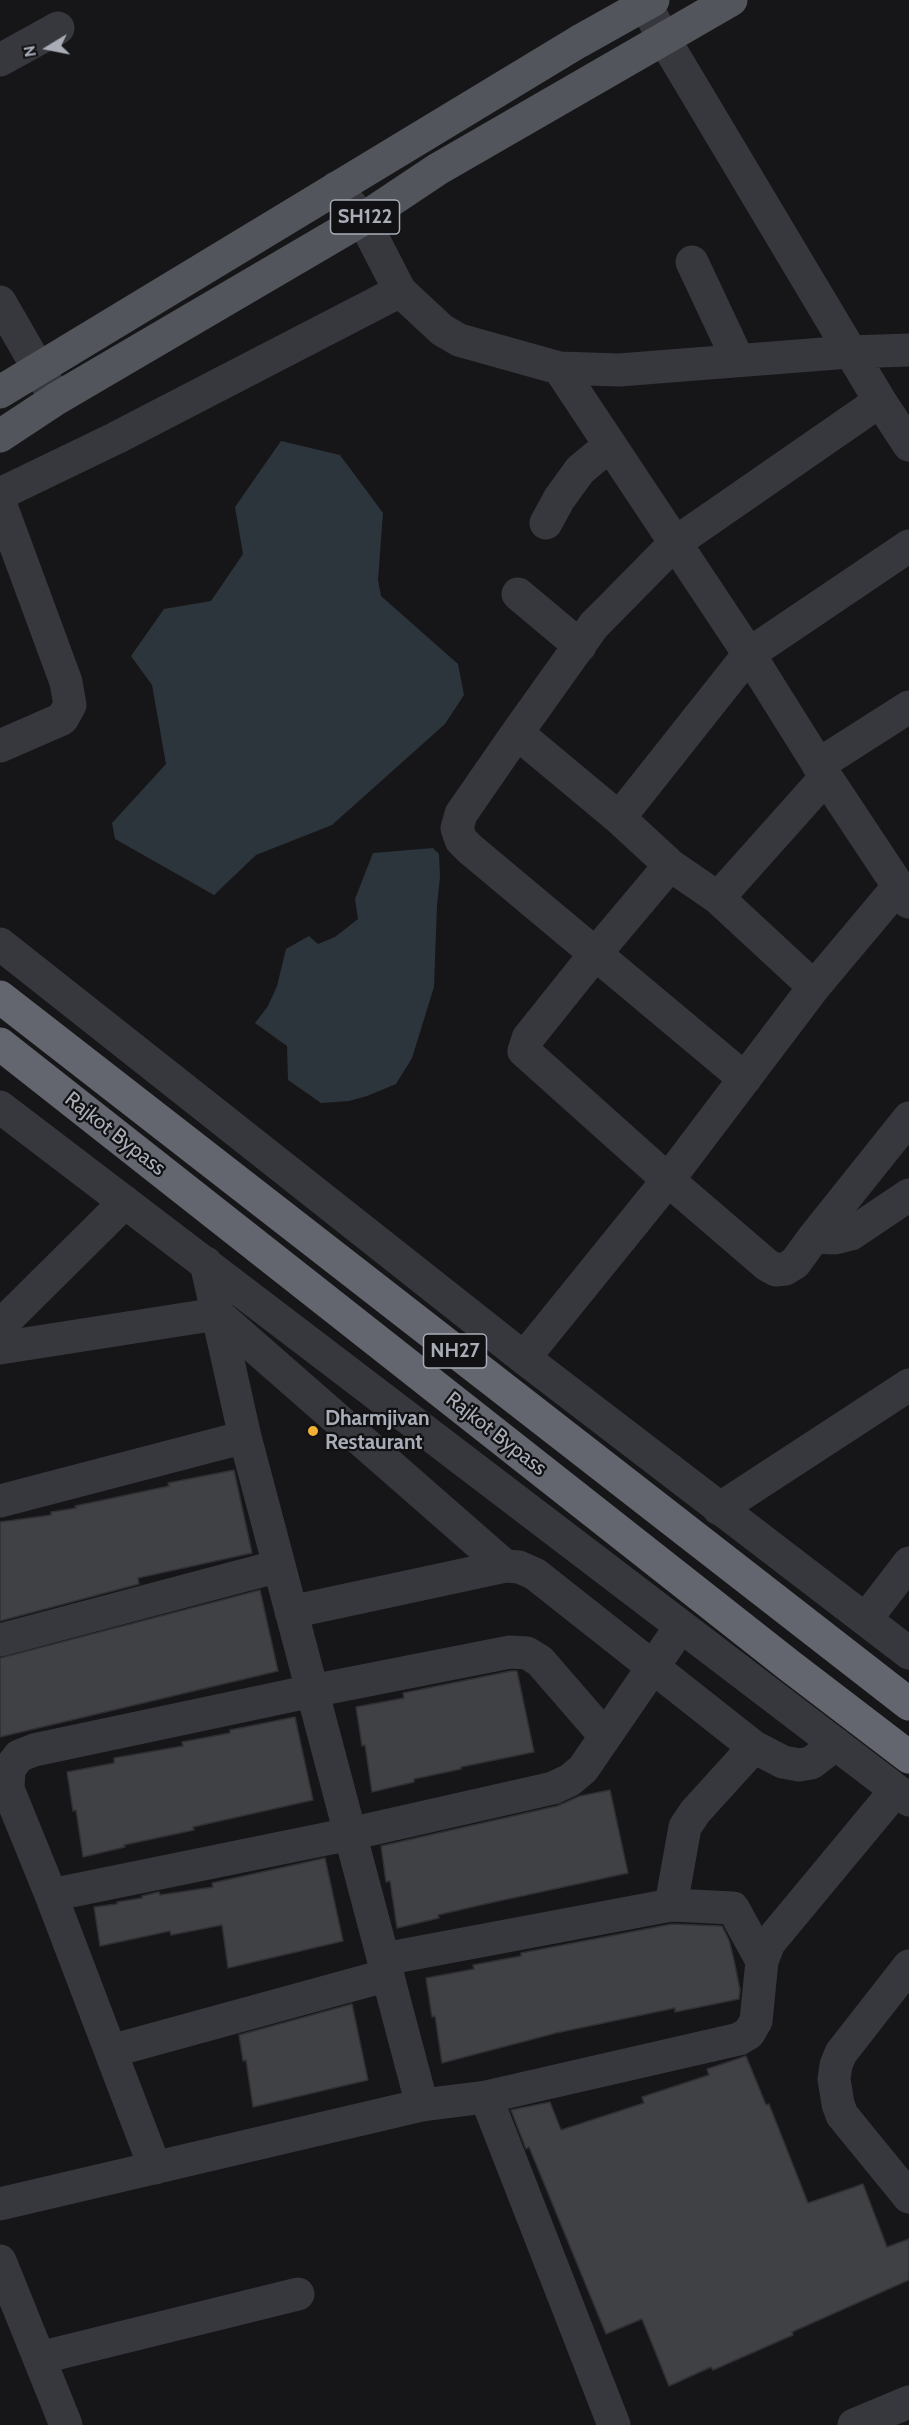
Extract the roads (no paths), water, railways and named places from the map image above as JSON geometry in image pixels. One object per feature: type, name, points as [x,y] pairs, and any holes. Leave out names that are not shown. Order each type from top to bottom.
[{"type":"highway","name":"Rajkot Bypass","points":[[0,997],[909,1704]]},
{"type":"highway","name":"Rajkot Bypass","points":[[0,1044],[790,1666],[909,1757]]},
{"type":"main road","name":"SH122","points":[[0,436],[56,399],[363,219],[438,169],[731,0]]},
{"type":"main road","name":"SH122","points":[[0,392],[647,1]]},
{"type":"main road","points":[[213,262],[233,295]]},
{"type":"street","points":[[647,1],[664,39],[849,352],[909,445]]},
{"type":"street","points":[[0,60],[58,28]]},
{"type":"street","points":[[336,188],[363,219],[400,291],[442,330],[459,340],[559,368],[619,370],[849,352],[909,350]]},
{"type":"street","points":[[692,262],[738,360]]},
{"type":"street","points":[[0,494],[116,438],[400,291]]},
{"type":"street","points":[[0,302],[56,399]]},
{"type":"street","points":[[524,1358],[668,1180],[814,987],[904,895],[822,771],[749,654],[559,368]]},
{"type":"street","points":[[745,1079],[470,849],[461,840],[457,828],[460,814],[580,646],[611,608],[675,543],[880,401]]},
{"type":"street","points":[[546,523],[559,499],[580,470],[610,445]]},
{"type":"street","points":[[0,503],[66,682],[70,705],[62,719],[0,746]]},
{"type":"street","points":[[619,818],[749,654],[909,546]]},
{"type":"street","points":[[518,594],[580,646]]},
{"type":"street","points":[[718,898],[822,771],[909,707]]},
{"type":"street","points":[[518,732],[619,818],[670,866],[718,898],[814,987]]},
{"type":"street","points":[[670,866],[528,1038],[524,1051],[668,1180],[767,1265],[776,1270],[785,1269],[795,1263],[909,1118]]},
{"type":"street","points":[[0,944],[524,1358],[909,1653]]},
{"type":"street","points":[[0,1107],[903,1795],[769,1943],[762,1960],[756,2021],[749,2033],[739,2039],[486,2097],[422,2105],[0,2204]]},
{"type":"street","points":[[814,1237],[835,1238],[851,1234],[909,1194]]},
{"type":"street","points":[[0,1326],[125,1202]]},
{"type":"street","points":[[206,1263],[245,1437],[422,2105]]},
{"type":"street","points":[[0,1348],[217,1314]]},
{"type":"street","points":[[217,1314],[505,1566]]},
{"type":"street","points":[[719,1509],[909,1385]]},
{"type":"street","points":[[390,1465],[414,1422]]},
{"type":"street","points":[[0,1501],[245,1437]]},
{"type":"street","points":[[866,1619],[909,1563]]},
{"type":"street","points":[[0,1640],[279,1566]]},
{"type":"street","points":[[291,1612],[505,1566],[519,1567],[535,1574],[754,1747],[783,1762],[799,1765],[811,1763],[836,1744]]},
{"type":"street","points":[[51,1895],[350,1834],[553,1788],[570,1780],[583,1768],[681,1626]]},
{"type":"street","points":[[155,2168],[8,1789],[4,1768],[19,1756],[34,1750],[510,1652],[527,1653],[540,1661],[605,1736]]},
{"type":"street","points":[[671,1905],[685,1827],[695,1812],[754,1747]]},
{"type":"street","points":[[111,2050],[386,1967],[671,1905],[733,1908],[762,1960]]},
{"type":"street","points":[[905,2181],[842,2115],[834,2079],[841,2053],[909,1966]]},
{"type":"street","points":[[486,2097],[614,2425]]},
{"type":"street","points":[[0,2261],[66,2425]]},
{"type":"street","points":[[39,2358],[298,2294]]},
{"type":"street","points":[[854,2425],[909,2402]]},
{"type":"place","name":"Dharmjivan Restaurant","points":[[313,1431]]}]
